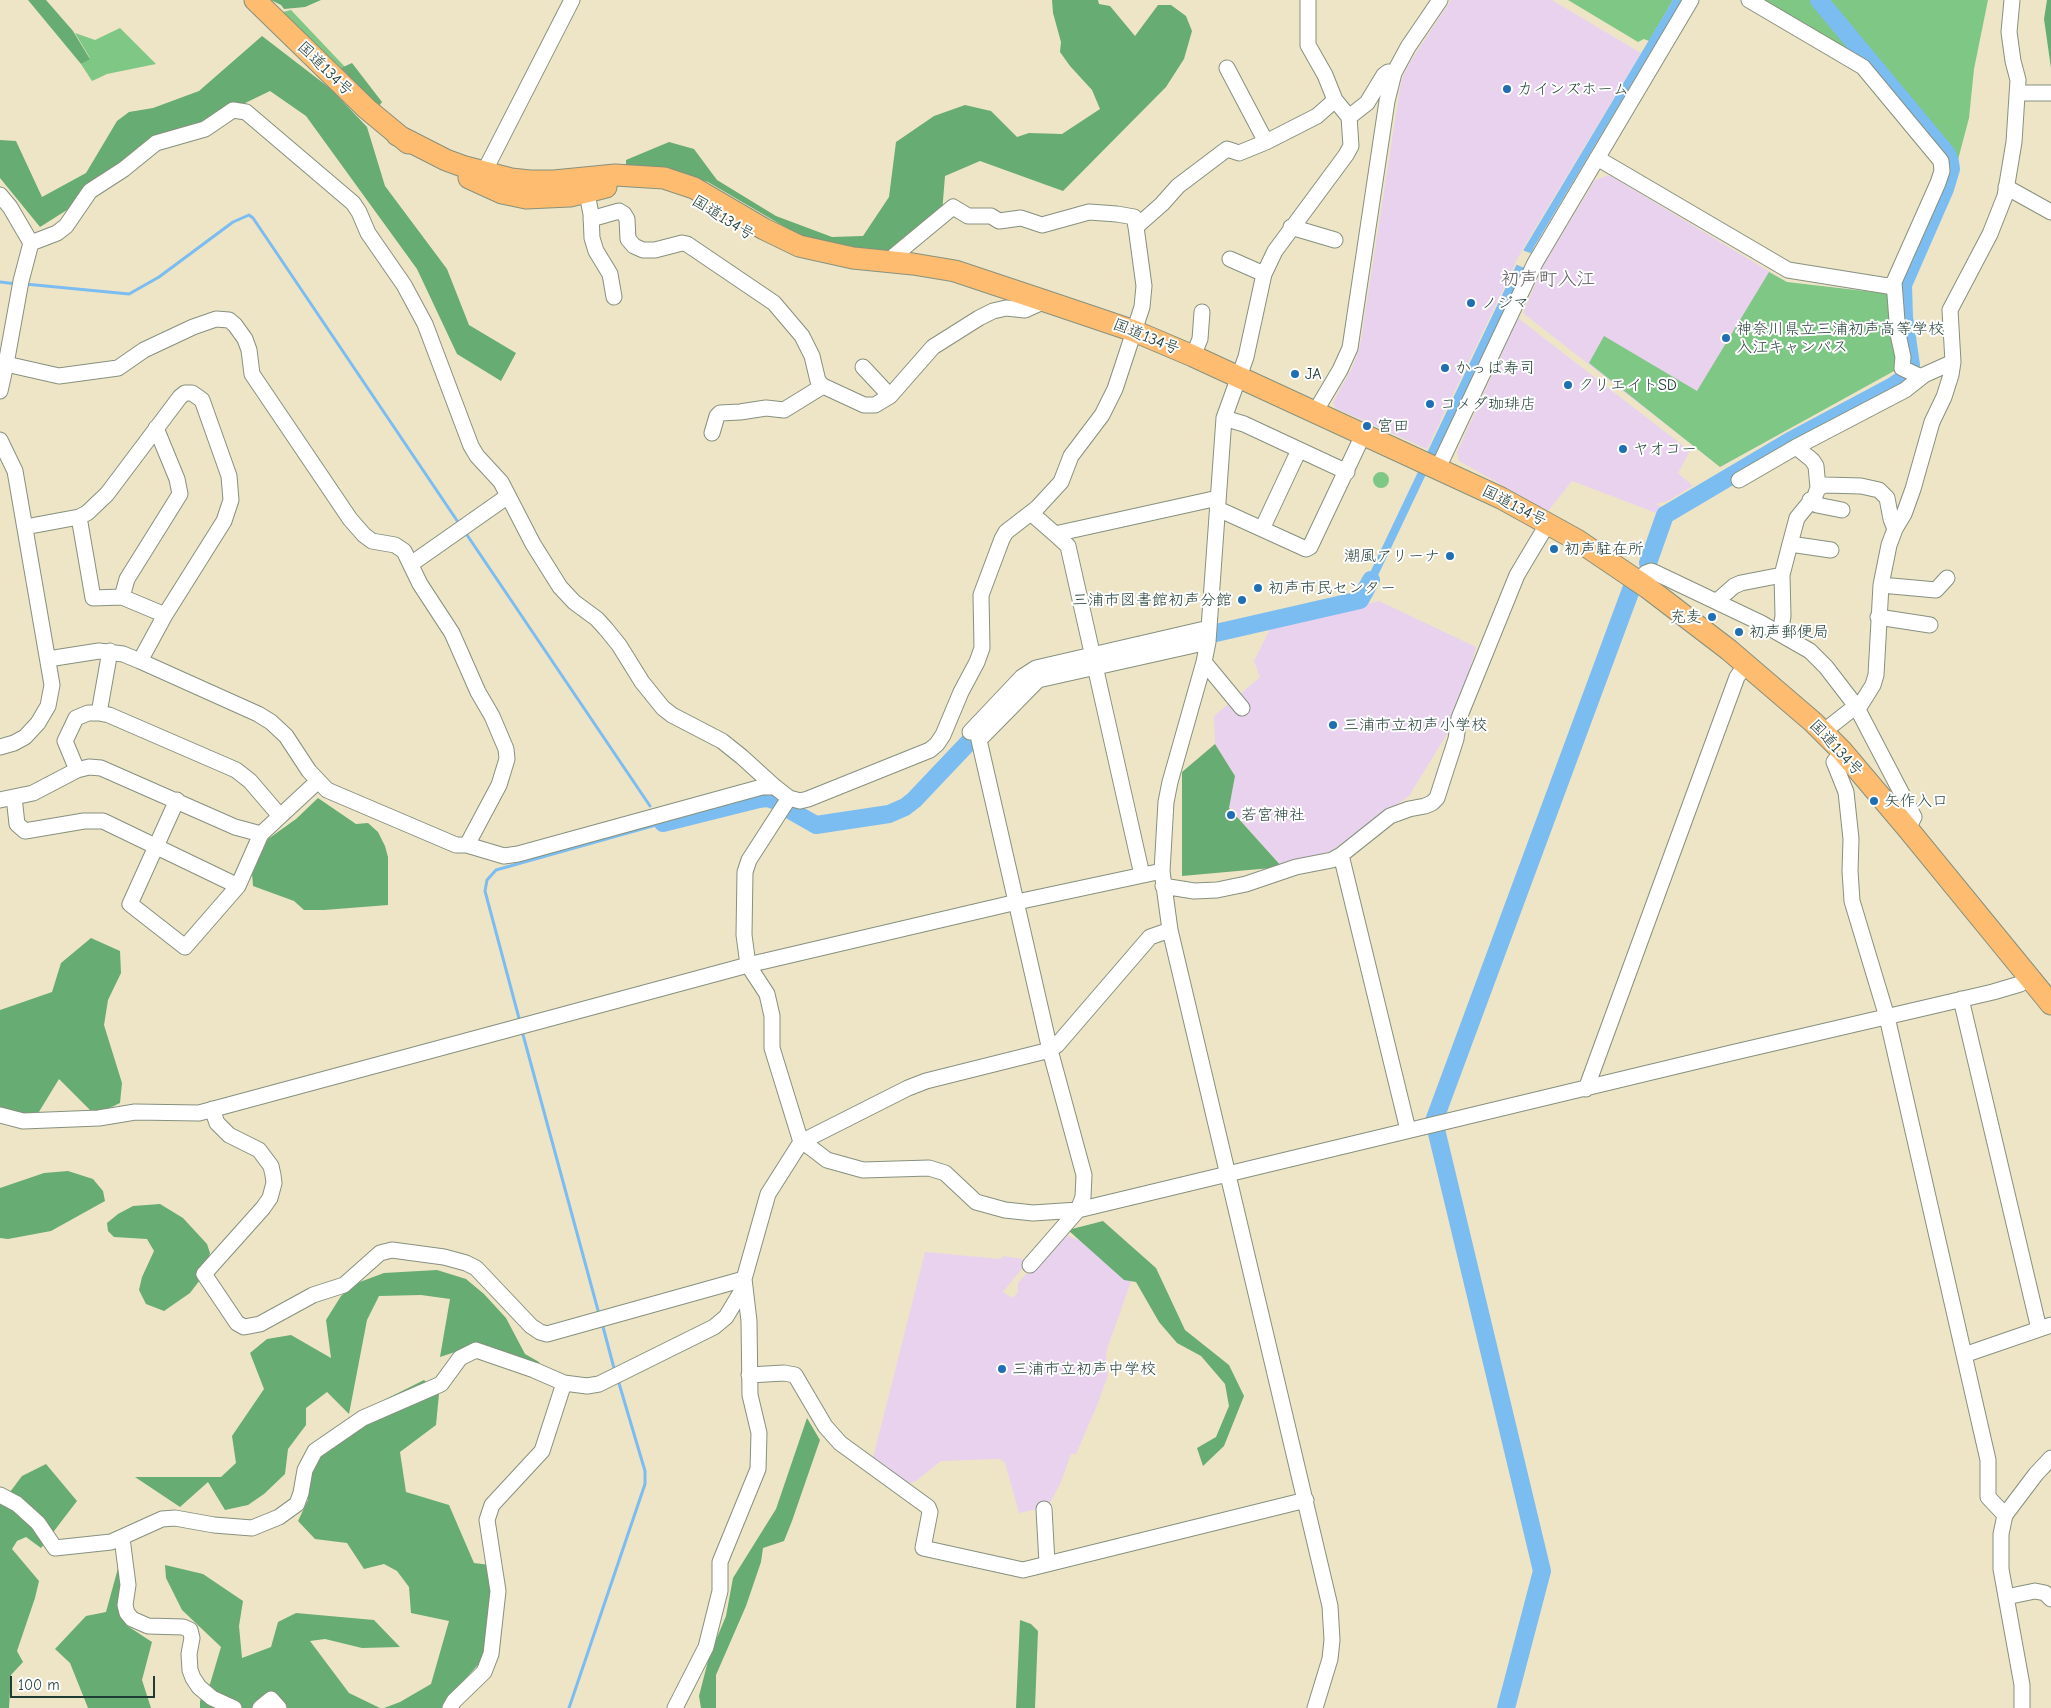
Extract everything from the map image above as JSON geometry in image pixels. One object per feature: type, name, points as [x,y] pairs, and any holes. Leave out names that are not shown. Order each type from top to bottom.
[{"type":"highway","name":"国道134号","points":[[255,0],[367,109],[397,135],[422,153],[502,193],[526,198],[577,194],[630,184],[668,189],[692,196],[756,239],[794,257],[819,265],[851,270],[920,271],[972,278]]},
{"type":"highway","name":"国道134号","points":[[397,135],[446,160],[511,179],[554,181],[615,175],[664,178],[694,188],[764,229],[799,246],[853,258],[892,261],[955,271],[1134,331],[1193,356],[1501,498],[1548,523],[1638,580],[1712,635],[1823,732],[1842,751],[1908,829],[2051,1004]]},
{"type":"highway","points":[[463,175],[473,176],[484,172],[489,182],[503,188],[539,194],[577,194],[574,186],[530,184],[511,179]]},
{"type":"street","points":[[484,172],[572,0]]},
{"type":"street","points":[[1308,0],[1308,45],[1325,75],[1335,100],[1349,117],[1351,146],[1291,227],[1275,251],[1264,274],[1246,357],[1224,418],[1208,635],[1204,662],[1166,802],[1163,879],[1170,930],[1227,1176],[1327,1589],[1332,1622],[1330,1660],[1315,1708]]},
{"type":"street","points":[[1315,412],[1340,370],[1350,348],[1387,101],[1394,73],[1408,47],[1440,0]]},
{"type":"street","points":[[1431,465],[1535,262],[1692,0]]},
{"type":"street","points":[[1749,0],[1863,67],[1941,162],[1942,170],[1894,282],[1894,286],[1898,334],[1903,357],[1902,368],[1913,374],[1953,362]]},
{"type":"street","points":[[1823,732],[1857,707],[1874,685],[1881,585],[1886,558],[1895,529],[1904,514],[1913,489],[1932,422],[1944,397],[1953,362],[1950,310],[1990,234],[2002,205],[2014,142],[2018,80],[2012,61],[2008,32],[2012,0]]},
{"type":"street","points":[[1227,68],[1266,142]]},
{"type":"street","points":[[1349,117],[1367,103],[1384,75],[1388,72],[1394,73]]},
{"type":"street","points":[[2017,93],[2051,93]]},
{"type":"street","points":[[1136,228],[1178,186],[1227,149],[1239,153],[1266,142],[1317,116],[1335,100]]},
{"type":"street","points":[[31,243],[57,233],[66,226],[90,191],[124,170],[156,143],[205,129],[233,110],[246,112],[353,203],[359,212],[368,232],[404,285],[425,324],[471,446],[477,456],[501,482],[533,544],[560,588],[606,629],[619,645],[642,682],[663,708],[672,715],[722,741],[789,798],[800,801],[930,750],[937,744],[943,735],[982,648],[980,595],[1006,532],[1031,513],[1061,482],[1071,456],[1109,404],[1142,306],[1144,286],[1134,217],[1089,212],[1042,225],[1021,218],[999,221],[991,216],[968,216],[953,206],[895,255],[892,261]]},
{"type":"street","points":[[1597,158],[1788,270],[1894,286]]},
{"type":"street","points":[[2006,188],[2051,212]]},
{"type":"street","points":[[577,194],[588,199],[592,238],[596,251],[610,274],[614,297]]},
{"type":"street","points":[[0,195],[10,207],[31,243],[21,284],[2,385],[118,368],[144,350],[193,327],[216,319],[229,320],[245,339],[249,350],[252,374],[350,518],[364,536],[372,541],[400,547],[411,564],[420,584],[452,633],[506,749],[507,759],[499,785],[467,845]]},
{"type":"street","points":[[591,219],[619,211],[627,219],[628,239],[634,246],[643,250],[655,250],[682,243],[687,244],[774,302],[802,336],[812,356],[818,381],[823,386],[864,406],[875,405],[890,396],[932,348],[979,318],[993,311],[1006,308],[1025,310],[1045,301]]},
{"type":"street","points":[[1291,227],[1335,240]]},
{"type":"street","points":[[1230,259],[1264,274]]},
{"type":"street","points":[[1193,356],[1200,340],[1202,312]]},
{"type":"street","points":[[863,367],[890,396]]},
{"type":"street","points":[[1739,480],[1796,447],[1905,390],[1913,374]]},
{"type":"street","points":[[712,434],[717,416],[720,413],[766,408],[784,410],[823,386]]},
{"type":"street","points":[[25,527],[79,517],[95,507],[185,393],[192,392],[202,400],[229,476],[232,489],[231,500],[224,521],[165,614],[140,661]]},
{"type":"street","points":[[1224,418],[1244,424],[1347,472]]},
{"type":"street","points":[[122,597],[127,579],[180,494],[177,479],[156,428]]},
{"type":"street","points":[[1055,534],[1218,504],[1262,530],[1306,549],[1310,547],[1364,435]]},
{"type":"street","points":[[0,440],[15,471],[52,685],[44,714],[38,723],[25,737],[0,747]]},
{"type":"street","points":[[1796,447],[1816,466],[1814,494],[1816,505],[1842,510]]},
{"type":"street","points":[[1262,530],[1299,450]]},
{"type":"street","points":[[1780,634],[1783,616],[1782,575],[1797,518],[1814,494],[1825,485],[1861,486],[1879,490],[1887,498],[1895,529]]},
{"type":"street","points":[[411,564],[508,496]]},
{"type":"street","points":[[1031,513],[1068,546],[1142,876]]},
{"type":"street","points":[[79,517],[93,598],[122,597],[165,614]]},
{"type":"street","points":[[0,1115],[23,1121],[99,1118],[135,1112],[199,1113],[748,965],[1017,902],[1142,876],[1163,879],[1194,891],[1217,890],[1246,884],[1296,867],[1341,856],[1390,816],[1409,808],[1426,806],[1436,798],[1456,739],[1459,718],[1517,575],[1548,523]]},
{"type":"street","points":[[1790,544],[1831,550]]},
{"type":"street","points":[[1638,580],[1651,571],[1716,601],[1810,651],[1857,707],[1914,817],[1908,829]]},
{"type":"street","points":[[1716,601],[1734,586],[1741,583],[1782,575]]},
{"type":"street","points":[[1881,585],[1936,590],[1947,578]]},
{"type":"street","points":[[1878,617],[1930,625]]},
{"type":"street","points":[[975,736],[1038,680],[1094,661],[1208,635]]},
{"type":"street","points":[[48,659],[99,650],[110,651],[140,661],[258,714],[271,722],[286,736],[318,781],[327,790],[456,845],[467,845],[504,856],[518,854],[762,787],[775,787]]},
{"type":"street","points":[[99,712],[110,651]]},
{"type":"street","points":[[1204,662],[1242,708]]},
{"type":"street","points":[[1586,1089],[1734,687],[1746,664]]},
{"type":"street","points":[[77,770],[65,741],[76,718],[81,715],[99,712],[120,718],[236,770],[250,781],[280,816]]},
{"type":"street","points":[[952,715],[975,736],[1017,902],[1050,1050],[1084,1175],[1083,1197],[1078,1210],[1030,1265]]},
{"type":"street","points":[[1842,751],[1834,762],[1846,792],[1851,839],[1850,871],[1852,900],[1887,1017],[1988,1460],[1988,1497],[2005,1516]]},
{"type":"street","points":[[238,886],[103,821],[84,821],[24,831],[17,824],[7,799],[34,793],[77,770],[89,767],[102,768],[235,826],[261,834]]},
{"type":"street","points":[[177,800],[130,904],[185,947],[238,886],[261,834],[318,781]]},
{"type":"street","points":[[789,798],[755,848],[745,872],[744,934],[748,965],[767,994],[772,1016],[772,1048],[801,1142],[827,1160],[863,1170],[929,1168],[945,1173],[953,1178],[967,1195],[984,1205],[1033,1213],[1065,1213],[1227,1176],[1408,1130],[1436,1125],[1993,992],[2030,978]]},
{"type":"street","points":[[1341,856],[1408,1130]]},
{"type":"street","points":[[0,1495],[17,1504],[38,1524],[55,1548],[111,1542],[162,1519],[176,1518],[214,1525],[252,1528],[279,1517],[297,1504],[305,1470],[315,1451],[363,1418],[441,1384],[460,1358],[476,1350],[534,1370],[564,1383],[588,1386],[618,1375],[714,1327],[726,1317],[744,1283],[768,1194],[801,1142],[908,1088],[1050,1050],[1150,937],[1170,930]]},
{"type":"street","points":[[1961,999],[2045,1327],[1964,1355]]},
{"type":"street","points":[[212,1110],[217,1123],[229,1135],[259,1150],[271,1166],[273,1175],[274,1184],[270,1198],[204,1274],[238,1323],[244,1326],[260,1324],[313,1295],[344,1285],[380,1253],[392,1250],[444,1257],[476,1268],[512,1307],[540,1332],[547,1334],[744,1283]]},
{"type":"street","points":[[675,1708],[706,1647],[720,1591],[720,1562],[758,1469],[760,1433],[750,1395],[750,1321],[744,1283]]},
{"type":"street","points":[[749,1375],[795,1374],[824,1426],[840,1444],[928,1507],[930,1512],[923,1548],[1022,1570],[1306,1500]]},
{"type":"street","points":[[450,1708],[454,1701],[484,1672],[491,1654],[498,1591],[487,1520],[492,1504],[542,1451],[564,1383]]},
{"type":"street","points":[[2022,1708],[2022,1685],[2000,1556],[2001,1534],[2005,1516],[2036,1474],[2051,1458]]},
{"type":"street","points":[[1044,1509],[1048,1563]]},
{"type":"street","points":[[122,1538],[128,1585],[125,1605],[127,1613],[140,1624],[190,1630],[192,1638],[189,1662],[193,1678],[199,1687],[212,1698],[234,1708]]},
{"type":"street","points":[[2006,1597],[2035,1591],[2044,1593],[2051,1599]]},
{"type":"street","points":[[260,1708],[271,1699],[279,1708]]},
{"type":"shaded area","points":[[1451,0],[1552,0],[1641,53],[1522,250],[1427,449],[1335,408],[1333,402],[1352,368],[1360,346],[1403,76],[1410,62]]},
{"type":"shaded area","name":"神奈川県立三浦初声高等学校 入江キャンパス","points":[[1609,175],[1787,282],[1890,294],[1894,371],[1720,467],[1523,313],[1543,266],[1595,180]]},
{"type":"shaded area","points":[[1518,318],[1690,451],[1678,473],[1693,486],[1668,501],[1656,504],[1662,507],[1659,514],[1572,481],[1548,511],[1459,461],[1457,452]]},
{"type":"shaded area","name":"三浦市立初声小学校","points":[[1379,601],[1476,647],[1462,698],[1447,734],[1409,796],[1331,851],[1282,867],[1229,807],[1235,776],[1215,744],[1214,716],[1260,677],[1254,661],[1271,627]]},
{"type":"shaded area","name":"三浦市立初声中学校","points":[[1064,1234],[1090,1245],[1132,1279],[1108,1346],[1106,1354],[1108,1375],[1098,1403],[1076,1454],[1071,1454],[1061,1482],[1048,1507],[1019,1513],[1005,1463],[1000,1459],[941,1461],[916,1481],[907,1484],[873,1458],[925,1252],[1001,1259],[1003,1256],[1029,1260],[1003,1292],[1013,1298],[1018,1292],[1018,1283],[1060,1236]]},
{"type":"green space","points":[[28,0],[46,0],[73,31],[90,59],[81,64]]},
{"type":"green space","points":[[271,0],[321,0],[305,7],[284,9],[281,5]]},
{"type":"green space","points":[[1052,0],[1098,0],[1099,4],[1110,6],[1135,36],[1158,5],[1171,5],[1186,16],[1192,31],[1184,59],[1166,87],[1063,191],[980,161],[945,176],[942,213],[898,242],[895,252],[852,251],[802,237],[708,182],[670,170],[626,168],[626,160],[669,142],[694,149],[717,180],[776,216],[832,237],[863,236],[889,197],[896,142],[934,116],[965,105],[991,111],[1017,137],[1029,133],[1062,134],[1100,109],[1092,90],[1060,52],[1061,42],[1053,13]]},
{"type":"green space","points":[[1568,0],[1673,0],[1649,41],[1644,39],[1638,42]]},
{"type":"green space","points":[[1758,0],[1814,0],[1867,64]]},
{"type":"green space","points":[[1823,0],[1988,0],[1974,69],[1969,118],[1955,171],[1954,157],[1946,146],[1948,143],[1943,137],[1941,139]]},
{"type":"green space","points":[[2047,0],[2051,0],[2051,68],[2044,19]]},
{"type":"green space","points":[[291,10],[345,67],[341,68],[283,12]]},
{"type":"green space","points":[[120,28],[156,64],[107,74],[92,81],[81,64],[90,58],[75,33],[95,40]]},
{"type":"green space","points":[[262,36],[331,89],[367,127],[385,186],[447,269],[469,325],[516,353],[501,381],[457,354],[417,269],[306,116],[270,91],[208,121],[143,144],[97,191],[40,227],[0,178],[0,140],[16,141],[42,197],[86,173],[117,121],[129,112],[153,108],[199,91]]},
{"type":"green space","points":[[352,63],[382,102],[379,106],[341,68]]},
{"type":"green space","points":[[1769,272],[1787,282],[1890,294],[1899,364],[1894,371],[1720,467],[1589,363],[1604,336],[1697,391]]},
{"type":"green space","points":[[1378,472],[1384,472],[1389,477],[1387,486],[1378,488],[1373,483],[1373,477]]},
{"type":"green space","points":[[1215,744],[1235,776],[1229,808],[1282,867],[1182,876],[1182,772]]},
{"type":"green space","points":[[318,798],[356,824],[368,823],[378,832],[388,857],[388,905],[304,910],[294,901],[253,886],[252,873],[268,839],[296,819]]},
{"type":"green space","points":[[91,938],[120,951],[121,973],[108,1000],[104,1025],[122,1083],[120,1103],[95,1115],[59,1079],[34,1120],[0,1117],[0,1010],[52,992],[61,963]]},
{"type":"green space","points":[[68,1171],[93,1179],[103,1191],[105,1201],[51,1231],[8,1239],[0,1238],[0,1188],[44,1173]]},
{"type":"green space","points":[[160,1204],[183,1218],[207,1244],[210,1253],[203,1276],[190,1293],[164,1311],[146,1304],[139,1290],[142,1277],[154,1251],[147,1239],[114,1237],[108,1231],[107,1223],[118,1214],[133,1206]]},
{"type":"green space","points":[[1103,1221],[1156,1268],[1185,1330],[1229,1365],[1244,1396],[1224,1446],[1203,1466],[1197,1448],[1216,1437],[1229,1406],[1225,1384],[1201,1356],[1177,1343],[1159,1322],[1136,1282],[1124,1280],[1068,1230]]},
{"type":"green space","points":[[437,1270],[466,1279],[484,1294],[506,1318],[525,1354],[539,1362],[541,1368],[476,1345],[440,1357],[450,1299],[421,1295],[379,1296],[367,1320],[349,1414],[327,1392],[306,1408],[306,1425],[288,1449],[285,1474],[264,1494],[248,1505],[225,1510],[208,1482],[180,1507],[135,1477],[221,1477],[236,1463],[232,1436],[264,1389],[250,1353],[267,1339],[291,1335],[331,1358],[326,1320],[341,1296],[357,1283],[384,1273]]},
{"type":"green space","points":[[424,1380],[439,1394],[436,1425],[400,1452],[406,1492],[449,1505],[474,1563],[490,1565],[492,1610],[487,1655],[445,1701],[442,1708],[384,1708],[400,1702],[431,1684],[449,1621],[411,1613],[409,1587],[397,1571],[384,1564],[364,1569],[347,1543],[315,1539],[298,1521],[308,1500],[308,1480],[312,1459],[358,1421],[374,1405]]},
{"type":"green space","points":[[807,1418],[820,1440],[792,1521],[784,1541],[763,1548],[761,1562],[746,1606],[716,1675],[716,1708],[701,1708],[699,1696],[709,1657],[726,1616],[733,1578],[776,1509]]},
{"type":"green space","points":[[46,1464],[77,1501],[41,1548],[26,1537],[17,1541],[12,1549],[39,1581],[17,1651],[23,1662],[11,1675],[9,1708],[0,1708],[0,1498],[4,1500],[22,1476]]},
{"type":"green space","points":[[120,1561],[128,1561],[126,1625],[152,1642],[142,1680],[151,1708],[88,1708],[70,1663],[55,1649],[86,1616],[106,1612]]},
{"type":"green space","points":[[165,1565],[203,1574],[243,1601],[239,1626],[242,1658],[271,1647],[278,1622],[296,1613],[374,1620],[400,1647],[362,1648],[325,1639],[310,1641],[349,1693],[380,1708],[200,1708],[200,1701],[210,1684],[221,1647],[182,1610],[166,1578]]},
{"type":"green space","points":[[1020,1620],[1031,1624],[1038,1631],[1035,1708],[1016,1708]]},
{"type":"water","points":[[1673,0],[1682,0],[1534,247],[1372,588],[1362,601],[1357,600],[1524,249]]},
{"type":"pier","points":[[1522,250],[1533,254],[1527,269],[1515,264]]},
{"type":"waterway","points":[[1648,563],[1665,515],[1790,441],[1893,386],[1906,377],[1911,365],[1904,317],[1903,285],[1945,189],[1951,169],[1950,162],[1947,154],[1819,0]]},
{"type":"waterway","points":[[25,284],[129,294],[159,277],[233,222],[249,215],[253,218],[460,525]]},
{"type":"waterway","points":[[0,282],[17,284]]},
{"type":"waterway","points":[[465,532],[650,806]]},
{"type":"waterway","points":[[1194,638],[1360,600],[1371,580]]},
{"type":"waterway","points":[[1506,1708],[1542,1571],[1434,1121],[1632,587]]},
{"type":"waterway","points":[[788,809],[816,825],[889,814],[905,807],[914,800],[987,723]]},
{"type":"waterway","points":[[663,823],[759,799],[767,798],[773,800]]},
{"type":"waterway","points":[[520,1022],[485,891],[487,880],[496,870],[663,823],[661,821]]},
{"type":"waterway","points":[[522,1031],[599,1314]]},
{"type":"waterway","points":[[602,1323],[615,1372]]},
{"type":"waterway","points":[[569,1708],[645,1484],[645,1471],[618,1380]]},
{"type":"place","name":"カインズホーム","points":[[1507,89]]},
{"type":"place","name":"ノジマ","points":[[1471,303]]},
{"type":"place","name":"神奈川県立三浦初声高等学校 入江キャンパス","points":[[1726,338]]},
{"type":"place","name":"かっぱ寿司","points":[[1445,368]]},
{"type":"place","name":"JA","points":[[1295,374]]},
{"type":"place","name":"クリエイトSD","points":[[1568,385]]},
{"type":"place","name":"コメダ珈琲店","points":[[1430,404]]},
{"type":"place","name":"宮田","points":[[1367,426]]},
{"type":"place","name":"ヤオコー","points":[[1623,449]]},
{"type":"place","name":"初声駐在所","points":[[1554,549]]},
{"type":"place","name":"潮風アリーナ","points":[[1450,556]]},
{"type":"place","name":"初声市民センター","points":[[1258,588]]},
{"type":"place","name":"三浦市図書館初声分館","points":[[1242,600]]},
{"type":"place","name":"充麦","points":[[1712,617]]},
{"type":"place","name":"初声郵便局","points":[[1739,632]]},
{"type":"place","name":"三浦市立初声小学校","points":[[1333,725]]},
{"type":"place","name":"矢作入口","points":[[1874,801]]},
{"type":"place","name":"若宮神社","points":[[1231,815]]},
{"type":"place","name":"三浦市立初声中学校","points":[[1002,1369]]},
{"type":"district","name":"初声町入江","points":[[1548,280]]}]
